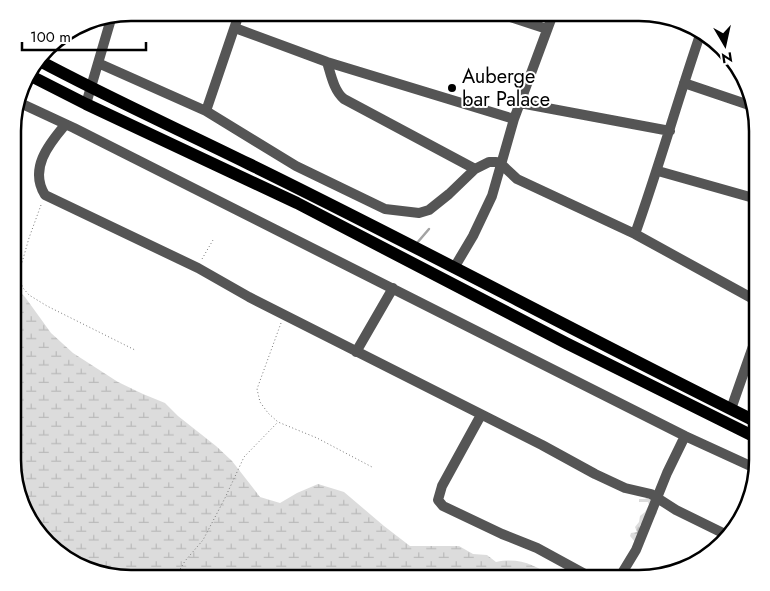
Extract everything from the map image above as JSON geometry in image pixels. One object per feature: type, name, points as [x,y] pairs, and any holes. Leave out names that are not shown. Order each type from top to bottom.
[{"type":"main road","points":[[45,64],[90,88],[248,164],[749,418]]},
{"type":"main road","points":[[35,78],[86,104],[297,203],[566,343],[749,434]]},
{"type":"street","points":[[522,21],[547,29]]},
{"type":"street","points":[[454,268],[492,196],[514,119],[550,21]]},
{"type":"street","points":[[206,111],[237,22],[327,62],[514,119]]},
{"type":"street","points":[[86,104],[110,24]]},
{"type":"street","points":[[636,234],[658,171],[699,39]]},
{"type":"street","points":[[327,62],[336,90],[344,99],[475,169]]},
{"type":"street","points":[[98,63],[206,111],[296,166],[386,210],[419,213],[429,210],[475,169],[489,162],[501,164],[517,179],[636,234],[749,297]]},
{"type":"street","points":[[684,83],[745,104]]},
{"type":"street","points":[[520,103],[670,131]]},
{"type":"street","points":[[25,105],[685,436],[749,465]]},
{"type":"street","points":[[65,125],[55,137],[41,161],[40,181],[45,195],[198,268],[356,352],[605,479],[625,488],[657,497],[676,510],[722,532]]},
{"type":"street","points":[[658,171],[749,196]]},
{"type":"street","points":[[356,352],[392,288]]},
{"type":"street","points":[[731,409],[749,358]]},
{"type":"street","points":[[481,415],[442,486],[438,500],[443,506],[502,534],[538,548],[578,570]]},
{"type":"street","points":[[624,570],[636,550],[667,472],[685,436]]},
{"type":"path","points":[[21,266],[45,195]]},
{"type":"path","points":[[198,268],[213,240]]},
{"type":"path","points":[[21,284],[22,288],[29,295],[47,306],[135,350]]},
{"type":"path","points":[[285,315],[258,389],[260,402],[278,422],[317,438],[372,467]]},
{"type":"path","points":[[179,570],[184,561],[203,540],[244,457],[278,422]]},
{"type":"green space","points":[[21,293],[51,333],[73,353],[118,382],[165,403],[232,461],[260,497],[280,503],[318,484],[344,492],[410,546],[459,546],[473,554],[487,555],[496,562],[520,561],[542,570],[124,570],[103,566],[82,558],[59,543],[44,527],[33,509],[23,481],[21,467]]},
{"type":"green space","points":[[650,495],[657,513],[654,517],[640,525],[641,529],[635,542],[630,536],[631,533],[637,532],[635,527],[639,522],[640,516],[649,505],[648,502],[639,502],[639,499],[645,499]]},
{"type":"waterway","points":[[417,243],[429,229]]},
{"type":"place","name":"Auberge bar Palace","points":[[452,88]]}]
